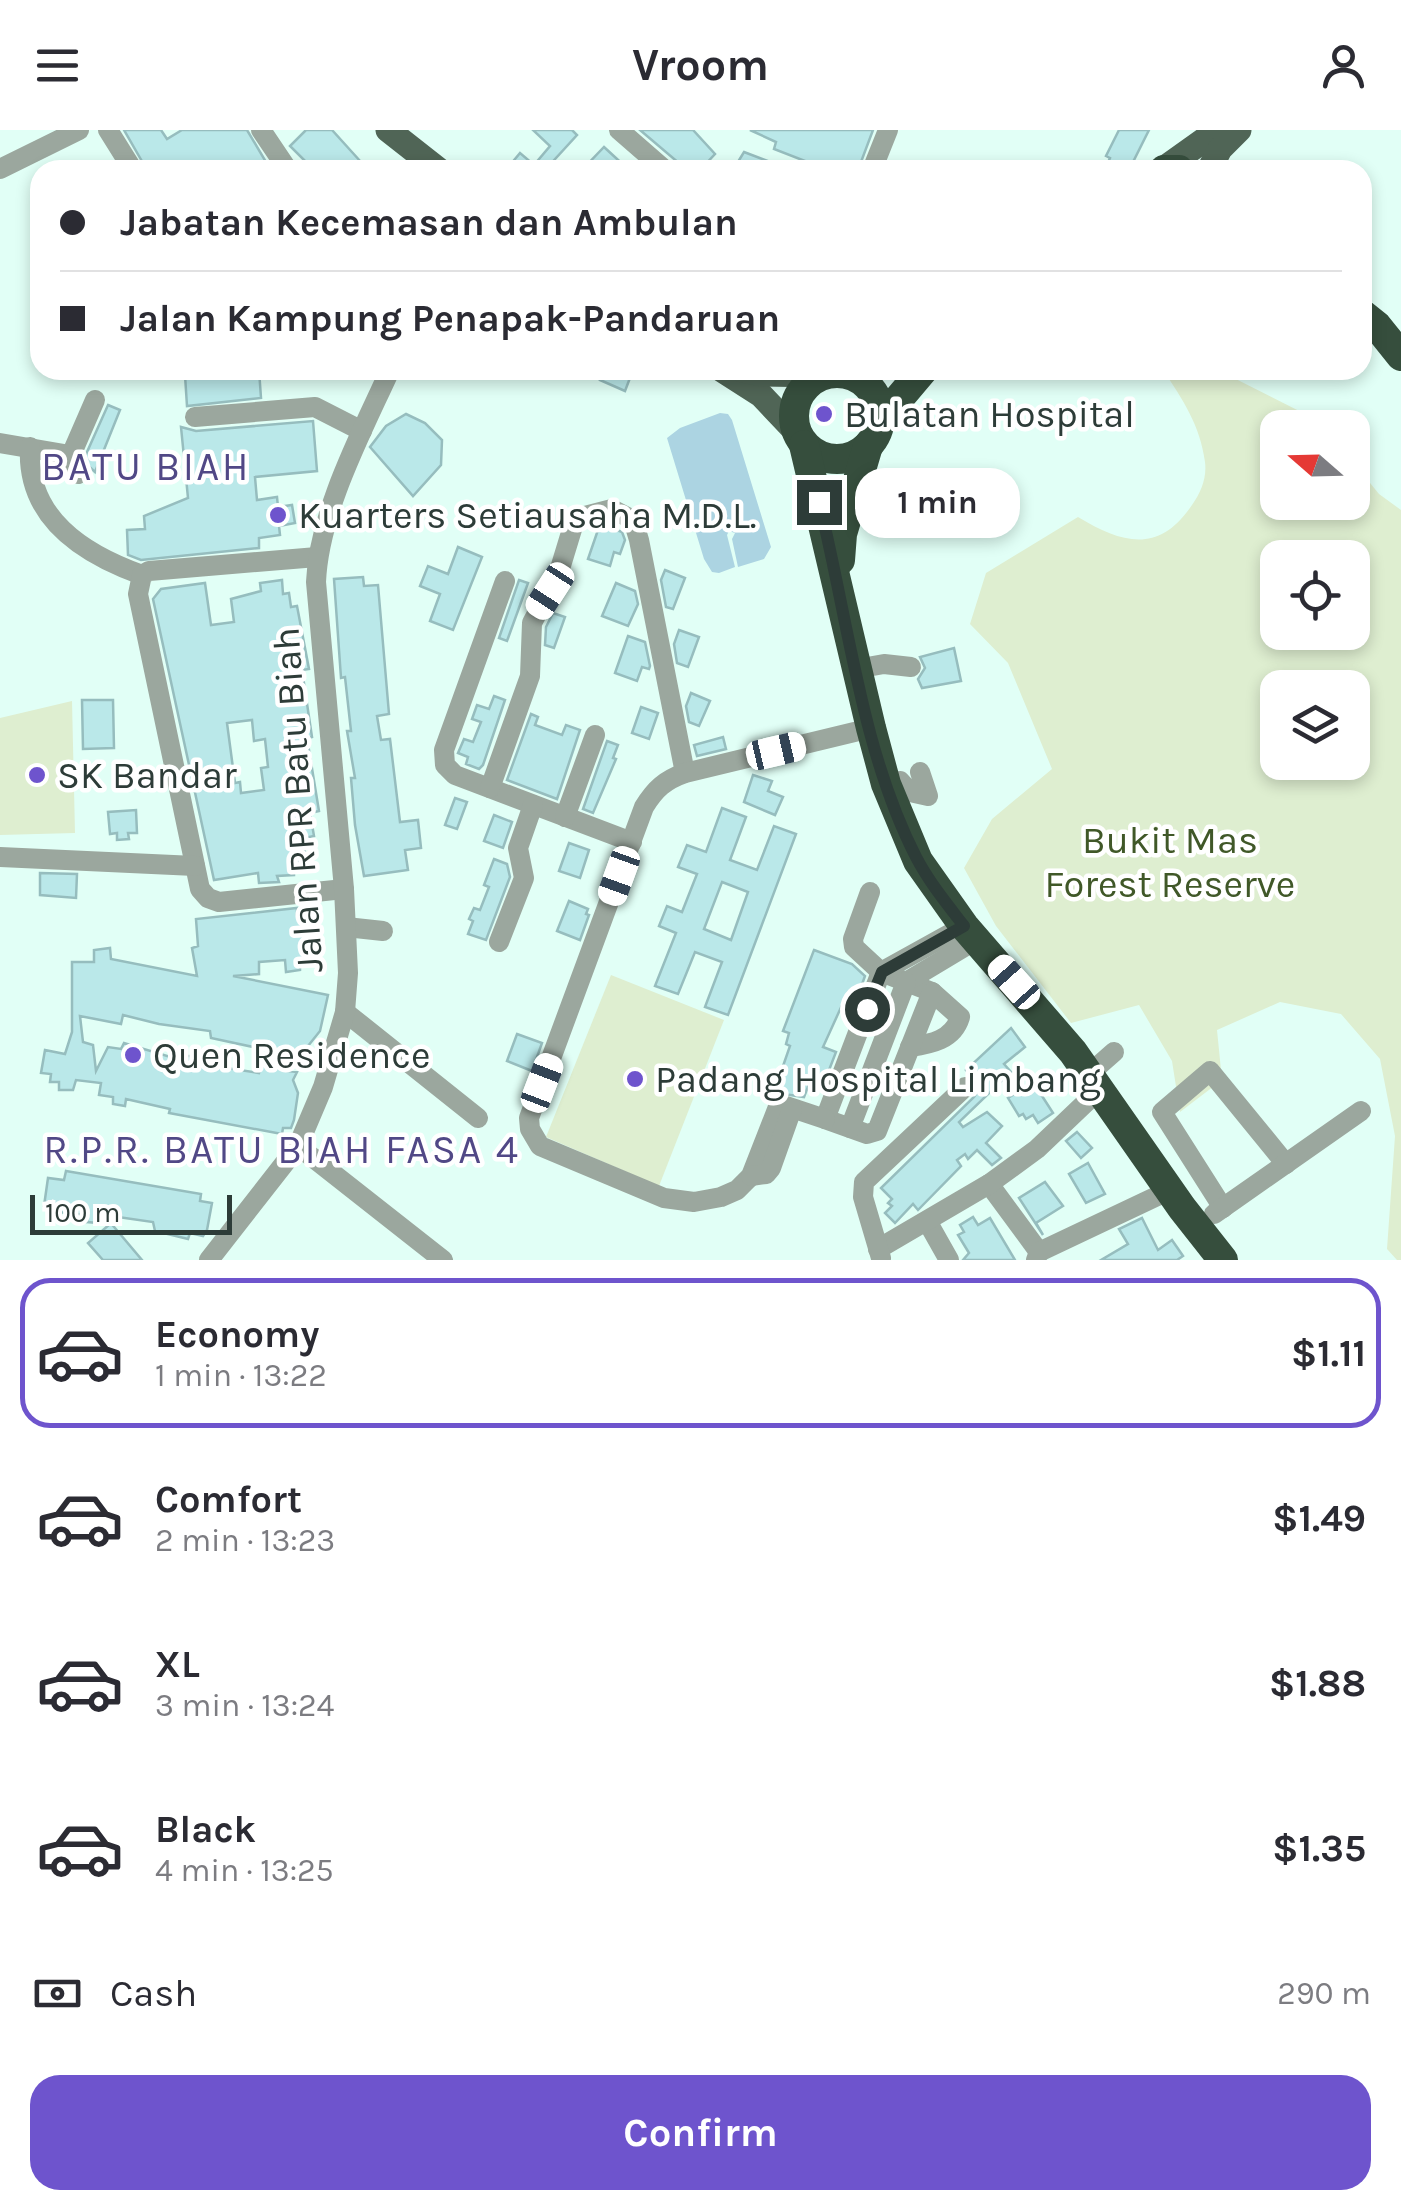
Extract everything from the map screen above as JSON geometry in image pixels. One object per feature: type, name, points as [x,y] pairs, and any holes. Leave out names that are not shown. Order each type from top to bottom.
[{"type":"highway","points":[[1372,322],[1401,356]]},
{"type":"highway","points":[[830,380],[802,391],[794,418],[886,784],[918,861],[970,933],[1032,1002],[1094,1082],[1223,1260]]},
{"type":"highway","points":[[838,593],[842,534],[874,434],[874,394],[856,380]]},
{"type":"highway","points":[[800,439],[828,459],[856,455],[915,380]]},
{"type":"main road","points":[[388,130],[426,160]]},
{"type":"main road","points":[[1177,160],[1218,130]]},
{"type":"main road","points":[[1214,160],[1240,130]]},
{"type":"main road","points":[[738,380],[761,394],[800,439]]},
{"type":"street","points":[[0,168],[79,130]]},
{"type":"street","points":[[108,130],[127,160]]},
{"type":"street","points":[[262,130],[282,160]]},
{"type":"street","points":[[619,130],[654,160]]},
{"type":"street","points":[[876,160],[888,130]]},
{"type":"street","name":"Jalan RPR Batu Biah","points":[[218,1257],[298,1146],[318,1103],[345,1012],[348,972],[344,889],[316,582],[317,556],[362,432],[385,380]]},
{"type":"street","points":[[0,443],[30,447],[74,464],[95,400]]},
{"type":"street","points":[[195,417],[315,408],[362,432]]},
{"type":"street","points":[[30,447],[29,470],[42,505],[62,530],[84,549],[142,575]]},
{"type":"street","points":[[490,788],[530,676],[532,622],[559,572],[573,526],[593,512],[612,509],[633,520],[639,540],[685,773]]},
{"type":"street","points":[[317,556],[149,571],[142,575],[138,594],[200,889],[219,902],[344,889]]},
{"type":"street","points":[[505,581],[443,758],[445,765],[455,775],[632,842]]},
{"type":"street","points":[[856,669],[884,664],[910,667]]},
{"type":"street","points":[[871,728],[685,773],[664,780],[652,794],[529,1118],[530,1129],[540,1146],[680,1202],[721,1197],[737,1190],[751,1176],[775,1109],[782,1106],[870,1134],[878,1131],[932,992]]},
{"type":"street","points":[[565,816],[595,735]]},
{"type":"street","points":[[886,784],[900,780],[910,792],[928,796],[920,772]]},
{"type":"street","points":[[499,942],[524,878],[518,848],[533,805]]},
{"type":"street","points":[[0,857],[195,866]]},
{"type":"street","points":[[870,892],[853,943],[882,972],[932,992],[960,1018],[958,1025],[939,1040],[910,1047]]},
{"type":"street","points":[[346,926],[383,932]]},
{"type":"street","points":[[824,1119],[882,972],[970,933]]},
{"type":"street","points":[[850,1128],[906,982],[970,933]]},
{"type":"street","points":[[345,1012],[478,1118]]},
{"type":"street","points":[[965,1087],[864,1182],[863,1197],[880,1254],[1037,1149],[1114,1052]]},
{"type":"street","points":[[1222,1208],[1162,1112],[1210,1071],[1286,1164]]},
{"type":"street","points":[[1196,1227],[1361,1112]]},
{"type":"street","points":[[298,1146],[443,1260]]},
{"type":"street","points":[[988,1184],[1037,1256],[1170,1190]]},
{"type":"street","points":[[927,1221],[948,1260]]},
{"type":"green space","name":"Bukit Mas Forest Reserve","points":[[1169,380],[1238,380],[1297,410],[1260,410],[1260,520],[1370,520],[1370,483],[1401,510],[1401,1260],[1387,1249],[1395,1136],[1380,1059],[1341,1014],[1280,1002],[1217,1030],[1222,1080],[1180,1112],[1172,1061],[1139,1005],[1071,1023],[996,926],[964,868],[992,819],[1052,769],[1008,663],[970,624],[986,573],[1078,517],[1125,538],[1153,537],[1167,531],[1201,490],[1205,462],[1195,425]]},
{"type":"green space","name":"SK Bandar","points":[[72,701],[75,833],[0,835],[0,718]]},
{"type":"green space","name":"Padang Hospital Limbang","points":[[611,975],[724,1020],[659,1186],[546,1137]]},
{"type":"water","points":[[720,413],[728,414],[732,420],[771,547],[764,559],[738,567],[732,539],[735,533],[729,531],[735,567],[719,573],[712,572],[704,559],[667,438],[680,428]]},
{"type":"building","points":[[124,130],[161,130],[167,139],[182,130],[247,130],[265,160],[141,160]]},
{"type":"building","points":[[306,130],[332,130],[359,160],[304,160],[290,146]]},
{"type":"building","points":[[533,130],[572,130],[577,135],[554,160],[538,160],[550,146]]},
{"type":"building","points":[[640,130],[693,130],[715,154],[709,160],[675,160]]},
{"type":"building","points":[[750,130],[873,130],[862,160],[802,160],[774,149],[776,142]]},
{"type":"building","points":[[1119,130],[1149,130],[1134,160],[1109,160],[1106,156]]},
{"type":"building","points":[[604,147],[618,160],[592,160]]},
{"type":"building","points":[[744,152],[765,160],[739,160]]},
{"type":"building","points":[[185,380],[260,380],[261,398],[187,406]]},
{"type":"building","points":[[600,380],[629,380],[625,391]]},
{"type":"building","points":[[108,405],[120,410],[95,472],[83,461]]},
{"type":"building","points":[[406,414],[425,423],[442,440],[441,465],[413,496],[370,447],[386,426]]},
{"type":"building","points":[[313,421],[317,471],[255,477],[257,500],[277,497],[278,507],[292,505],[295,523],[279,526],[280,535],[259,538],[259,548],[141,560],[128,555],[127,530],[145,529],[144,516],[188,498],[181,427],[196,431]]},
{"type":"building","points":[[604,525],[622,532],[625,540],[620,554],[614,552],[610,566],[588,559],[599,527]]},
{"type":"building","points":[[458,547],[482,557],[453,630],[430,621],[440,594],[420,586],[428,566],[448,574]]},
{"type":"building","points":[[665,570],[685,578],[673,609],[666,607],[661,580]]},
{"type":"building","points":[[363,577],[364,586],[378,585],[389,714],[377,716],[381,740],[390,739],[400,822],[418,820],[421,848],[405,850],[408,870],[364,876],[355,825],[351,778],[355,778],[347,731],[351,731],[345,677],[341,678],[334,579]]},
{"type":"building","points":[[282,580],[283,594],[289,593],[291,607],[297,606],[309,669],[302,670],[312,737],[307,738],[319,811],[310,813],[314,836],[304,838],[305,854],[299,854],[299,869],[294,869],[294,875],[277,876],[279,882],[259,883],[258,873],[214,880],[153,599],[161,589],[205,583],[211,625],[234,622],[231,599],[261,591],[260,583]],"holes":[[[252,720],[254,741],[265,739],[268,767],[261,768],[264,790],[241,793],[240,782],[235,783],[227,723]]]},
{"type":"building","points":[[519,580],[528,583],[507,641],[499,638]]},
{"type":"building","points":[[616,583],[635,591],[638,604],[628,626],[602,616]]},
{"type":"building","points":[[553,613],[565,617],[554,648],[545,645],[546,627]]},
{"type":"building","points":[[679,630],[699,637],[688,667],[677,663],[674,644]]},
{"type":"building","points":[[628,636],[645,642],[650,666],[642,667],[637,681],[615,673]]},
{"type":"building","points":[[954,648],[961,681],[922,688],[918,679],[925,668],[920,657]]},
{"type":"building","points":[[691,693],[710,701],[699,726],[689,722],[686,706]]},
{"type":"building","points":[[494,696],[505,700],[479,769],[466,764],[468,757],[458,753],[464,739],[473,742],[481,722],[472,719],[477,705],[489,709]]},
{"type":"building","points":[[82,700],[113,700],[114,748],[83,749]]},
{"type":"building","points":[[641,707],[658,713],[649,739],[632,733]]},
{"type":"building","points":[[531,714],[538,717],[535,725],[562,735],[566,725],[580,730],[557,799],[507,780]]},
{"type":"building","points":[[723,737],[726,749],[697,756],[694,745]]},
{"type":"building","points":[[607,741],[618,745],[613,758],[616,759],[593,813],[583,809]]},
{"type":"building","points":[[753,775],[772,781],[768,791],[783,797],[775,815],[744,802]]},
{"type":"building","points":[[455,798],[467,802],[457,829],[445,825]]},
{"type":"building","points":[[722,808],[746,817],[730,860],[757,870],[774,826],[796,834],[728,1015],[705,1007],[722,962],[695,952],[678,994],[655,986],[676,933],[659,926],[667,906],[682,912],[697,874],[678,867],[687,845],[706,852]],"holes":[[[722,882],[748,892],[731,940],[704,929]]]},
{"type":"building","points":[[136,810],[137,833],[128,833],[129,839],[117,840],[117,833],[110,834],[108,812]]},
{"type":"building","points":[[494,815],[512,822],[503,848],[484,841]]},
{"type":"building","points":[[569,843],[589,850],[580,878],[559,871]]},
{"type":"building","points":[[494,859],[507,864],[510,877],[486,940],[468,934],[473,921],[469,919],[474,908],[480,910]]},
{"type":"building","points":[[40,873],[77,874],[76,898],[40,895]]},
{"type":"building","points":[[569,901],[588,909],[580,940],[557,931]]},
{"type":"building","points":[[297,908],[297,915],[310,914],[319,964],[286,972],[285,960],[259,962],[259,974],[233,976],[328,995],[320,1031],[288,1071],[297,1072],[293,1080],[298,1093],[291,1128],[283,1128],[282,1134],[169,1113],[170,1109],[126,1099],[125,1106],[113,1104],[113,1097],[99,1095],[101,1083],[76,1080],[73,1090],[59,1090],[59,1082],[50,1082],[51,1074],[41,1073],[45,1050],[65,1054],[72,1032],[72,962],[94,962],[94,950],[110,948],[111,959],[197,976],[192,948],[198,946],[196,919]],"holes":[[[123,1015],[210,1031],[211,1038],[267,1050],[259,1073],[194,1063],[193,1056],[177,1059],[124,1043],[121,1049],[108,1047],[96,1071],[93,1045],[83,1042],[80,1016],[121,1024]]]},
{"type":"building","points":[[814,950],[852,964],[865,976],[861,987],[848,992],[823,1047],[836,1052],[826,1078],[813,1074],[804,1097],[777,1093],[774,1092],[790,1046],[786,1044],[789,1033],[783,1031]]},
{"type":"building","points":[[1011,1028],[1025,1047],[1004,1064],[1011,1072],[959,1122],[963,1127],[987,1112],[1002,1126],[986,1143],[1001,1158],[992,1165],[977,1150],[968,1159],[965,1154],[957,1160],[961,1166],[918,1210],[913,1204],[895,1223],[885,1213],[892,1206],[888,1203],[892,1199],[881,1188],[974,1097],[981,1087],[966,1070]]},
{"type":"building","points":[[517,1034],[542,1043],[532,1071],[507,1061]]},
{"type":"building","points":[[1033,1082],[1053,1113],[1038,1123],[1033,1115],[1026,1119],[1023,1114],[1019,1116],[1008,1098]]},
{"type":"building","points":[[1077,1132],[1092,1148],[1081,1158],[1066,1141]]},
{"type":"building","points":[[1088,1163],[1105,1194],[1086,1203],[1069,1174]]},
{"type":"building","points":[[66,1171],[201,1194],[200,1201],[212,1203],[207,1230],[203,1236],[190,1233],[188,1239],[155,1231],[153,1222],[104,1215],[142,1260],[103,1260],[88,1243],[110,1224],[87,1222],[88,1215],[58,1212],[57,1208],[44,1206],[48,1178],[64,1180]]},
{"type":"building","points":[[1045,1182],[1063,1206],[1036,1223],[1043,1235],[1019,1198]]},
{"type":"building","points":[[973,1217],[978,1225],[990,1218],[1015,1260],[963,1260],[969,1253],[958,1235],[964,1232],[960,1225]]},
{"type":"building","points":[[1142,1218],[1158,1250],[1172,1240],[1183,1256],[1177,1260],[1101,1260],[1128,1244],[1119,1229]]},
{"type":"place","name":"Bulatan Hospital","points":[[824,414]]},
{"type":"place","name":"Kuarters Setiausaha M.D.L.","points":[[278,515]]},
{"type":"place","name":"SK Bandar","points":[[37,775]]},
{"type":"place","name":"Quen Residence","points":[[133,1055]]},
{"type":"place","name":"Padang Hospital Limbang","points":[[635,1079]]},
{"type":"district","name":"BATU BIAH","points":[[146,466]]},
{"type":"district","name":"R.P.R. BATU BIAH FASA 4","points":[[282,1149]]},
{"type":"route","points":[[819,502],[863,701],[886,784],[918,861],[964,926],[882,972],[867,1009]]}]
